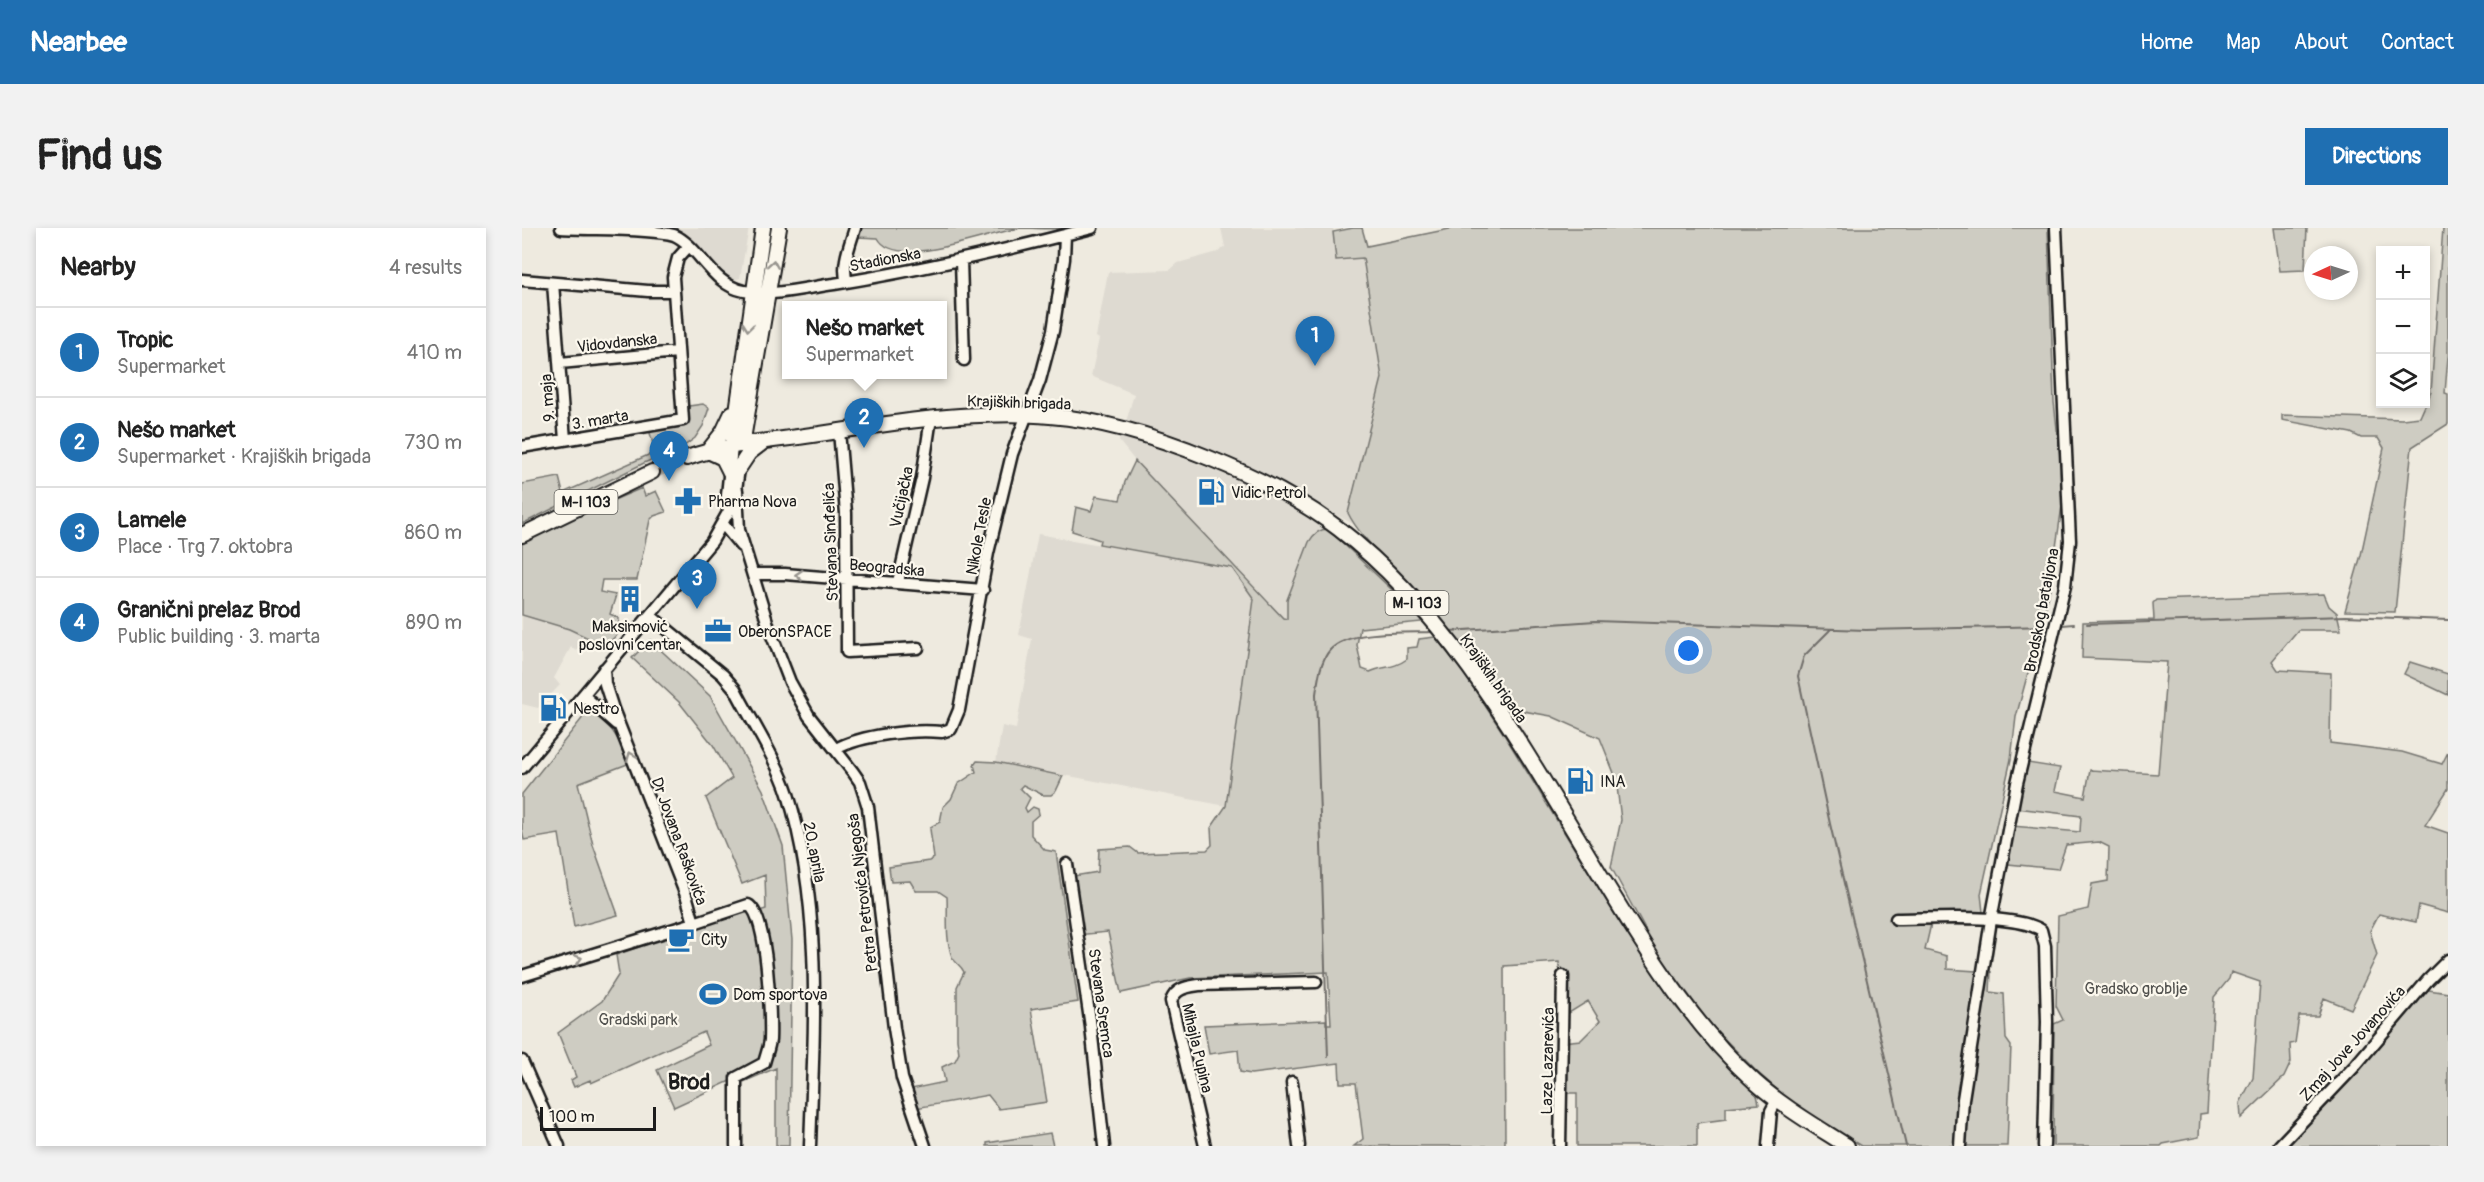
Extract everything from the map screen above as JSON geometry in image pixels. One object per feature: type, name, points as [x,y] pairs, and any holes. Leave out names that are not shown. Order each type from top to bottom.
[{"type":"main road","points":[[737,446],[752,292],[763,228]]},
{"type":"main road","points":[[737,446],[748,412],[779,228]]},
{"type":"main road","points":[[741,389],[723,432],[708,452],[723,458],[735,470],[754,448],[772,441]]},
{"type":"main road","points":[[748,412],[751,424],[758,434],[772,441]]},
{"type":"main road","name":"Krajiških brigada","points":[[737,446],[932,418],[1051,416],[1084,421],[1146,436],[1212,459],[1256,479],[1301,504],[1337,528],[1364,550],[1431,619],[1524,750],[1662,974],[1713,1038],[1752,1080],[1777,1100],[1847,1146]]},
{"type":"main road","name":"M-I 103","points":[[687,458],[737,446]]},
{"type":"main road","name":"M-I 103","points":[[522,534],[652,472]]},
{"type":"street","name":"Stadionska","points":[[561,228],[660,231],[675,235],[726,284],[752,292],[768,293],[847,282],[961,260],[1092,228]]},
{"type":"street","points":[[847,282],[844,274],[855,228]]},
{"type":"street","name":"Brodskog bataljona","points":[[1960,1145],[1963,1099],[1991,920],[2017,783],[2065,586],[2070,541],[2056,228]]},
{"type":"street","name":"Nikole Tesle","points":[[836,749],[846,743],[871,737],[942,732],[951,729],[959,710],[983,590],[988,553],[1009,464],[1040,380],[1053,331],[1064,259],[1065,235]]},
{"type":"street","name":"Vidovdanska","points":[[683,420],[673,291],[674,264],[688,247]]},
{"type":"street","points":[[961,260],[964,360]]},
{"type":"street","points":[[522,280],[648,291],[673,291]]},
{"type":"street","name":"9. maja","points":[[553,282],[566,440]]},
{"type":"street","name":"Vidovdanska","points":[[560,363],[677,352]]},
{"type":"street","name":"Vučijačka","points":[[898,582],[922,478],[932,418]]},
{"type":"street","name":"3. marta","points":[[522,447],[683,420]]},
{"type":"street","name":"Stevana Sinđelića","points":[[839,431],[845,489],[847,652],[918,648]]},
{"type":"street","points":[[722,523],[735,470],[737,446]]},
{"type":"street","points":[[712,541],[737,533],[735,470]]},
{"type":"street","points":[[522,768],[712,541],[730,510],[737,490]]},
{"type":"street","name":"Petra Petrovića Njegoša","points":[[722,523],[737,533],[747,554],[790,682],[809,716],[860,782],[868,807],[895,1038],[902,1078],[925,1146]]},
{"type":"street","name":"Beogradska","points":[[754,574],[847,578],[983,590]]},
{"type":"street","name":"20. aprila","points":[[651,616],[723,675],[735,689],[788,794],[806,872],[812,916],[814,990],[810,1146]]},
{"type":"street","name":"Dr Jovana Raškovića","points":[[522,975],[694,923],[687,898],[620,728],[605,684],[604,669]]},
{"type":"street","points":[[583,695],[620,728]]},
{"type":"street","name":"Stevana Sremca","points":[[1067,864],[1091,1027],[1104,1146]]},
{"type":"street","points":[[694,923],[748,905],[755,910],[763,935],[770,1031],[768,1050],[764,1063],[736,1077],[736,1146]]},
{"type":"street","points":[[1896,919],[1991,920],[2032,925],[2041,930],[2044,938],[2047,1022],[2044,1146]]},
{"type":"street","name":"Zmaj Jove Jovanovića","points":[[2279,1146],[2354,1067],[2448,960]]},
{"type":"street","name":"Laze Lazarevića","points":[[1560,1146],[1563,976]]},
{"type":"street","name":"Mihajla Pupina","points":[[1205,1146],[1171,1001],[1173,995],[1184,987],[1198,985],[1316,982]]},
{"type":"street","points":[[522,1061],[559,1146]]},
{"type":"street","points":[[1292,1082],[1299,1146]]},
{"type":"street","points":[[1768,1146],[1771,1111],[1777,1100]]},
{"type":"shaded area","points":[[678,228],[749,228],[740,278],[733,280],[726,277]]},
{"type":"shaded area","points":[[1221,228],[1333,228],[1337,259],[1363,258],[1382,378],[1350,500],[1348,513],[1353,524],[1229,456],[1169,434],[1126,422],[1134,394],[1091,376],[1099,339],[1096,337],[1108,272],[1170,270],[1178,263],[1218,252],[1225,247]]},
{"type":"shaded area","points":[[1122,433],[1270,493],[1328,529],[1287,619],[1283,618],[1135,461],[1119,441]]},
{"type":"shaded area","points":[[1038,534],[1232,568],[1254,599],[1226,806],[996,762],[1002,726],[1016,729],[1032,639],[1019,635]]},
{"type":"shaded area","points":[[522,615],[569,629],[603,645],[600,650],[582,641],[576,651],[571,647],[554,678],[560,685],[538,708],[522,704]]},
{"type":"green space","points":[[860,228],[1022,228],[945,247],[923,251],[904,251],[888,247],[878,238],[858,237]]},
{"type":"green space","points":[[1362,228],[1367,246],[1454,228],[2048,228],[2054,402],[2064,492],[2049,595],[2016,717],[2011,759],[1981,894],[1983,912],[1972,925],[1931,924],[1925,950],[1947,956],[1947,969],[1991,972],[1990,992],[2004,994],[2006,1039],[2011,1046],[2007,1146],[1862,1146],[1796,1106],[1756,1071],[1712,1026],[1659,955],[1611,867],[1621,820],[1616,778],[1600,738],[1551,716],[1501,707],[1404,579],[1366,539],[1348,513],[1382,378],[1363,258],[1336,260],[1333,232]]},
{"type":"green space","points":[[2274,228],[2307,228],[2304,270],[2280,271]]},
{"type":"green space","points":[[2443,228],[2448,228],[2448,356],[2445,393],[2448,394],[2448,424],[2412,447],[2395,612],[2345,611],[2361,555],[2384,448],[2378,438],[2361,438],[2351,433],[2282,420],[2282,415],[2402,419],[2420,417],[2424,408],[2430,408]]},
{"type":"green space","points":[[703,404],[709,408],[703,426],[695,438],[684,446],[644,463],[522,524],[522,484],[559,477],[563,493],[655,452],[649,429],[687,419],[689,406]]},
{"type":"green space","points":[[1135,461],[1283,618],[1287,619],[1287,600],[1309,542],[1312,537],[1325,529],[1328,529],[1409,606],[1422,622],[1360,628],[1357,645],[1362,669],[1370,672],[1397,665],[1407,659],[1407,648],[1417,647],[1419,639],[1435,637],[1463,672],[1505,736],[1620,923],[1676,1007],[1721,1059],[1757,1095],[1759,1104],[1726,1107],[1726,1119],[1697,1123],[1697,1146],[1577,1146],[1577,1093],[1564,1093],[1561,1042],[1581,1040],[1600,1021],[1588,1001],[1561,1018],[1559,962],[1504,966],[1505,1146],[1354,1146],[1363,1139],[1356,1083],[1340,1083],[1339,1063],[1251,1074],[1240,1072],[1238,1050],[1209,1054],[1204,1025],[1326,1020],[1326,1024],[1331,1024],[1328,972],[1190,978],[1121,993],[1108,932],[1076,935],[1067,877],[1098,872],[1099,849],[1130,847],[1138,853],[1207,850],[1212,845],[1211,828],[1226,806],[1254,599],[1232,568],[1099,544],[1100,540],[1072,531],[1076,507],[1091,511],[1096,496],[1120,500]]},
{"type":"green space","points":[[642,488],[645,496],[656,491],[666,512],[650,520],[637,580],[602,580],[600,592],[616,595],[610,614],[619,618],[618,632],[614,638],[603,645],[569,629],[522,615],[522,544],[572,518]]},
{"type":"green space","name":"Gradsko groblje","points":[[2324,594],[2329,606],[2337,613],[2341,630],[2298,630],[2272,661],[2278,670],[2331,673],[2330,743],[2402,752],[2442,764],[2448,752],[2448,789],[2425,825],[2448,833],[2448,913],[2419,905],[2416,922],[2379,914],[2370,931],[2377,955],[2351,1009],[2324,998],[2318,1016],[2299,1016],[2295,1043],[2290,1044],[2291,1062],[2284,1077],[2241,1118],[2240,1103],[2253,1078],[2260,982],[2231,972],[2229,979],[2214,997],[2207,1113],[2200,1114],[2199,1137],[2161,1146],[2053,1146],[2054,1024],[2063,1020],[2056,1006],[2058,916],[2088,909],[2092,884],[2108,881],[2109,847],[2099,842],[2066,845],[2058,869],[1998,863],[2012,826],[2080,832],[2081,816],[2017,808],[2028,763],[2060,768],[2055,791],[2085,797],[2090,770],[2158,774],[2167,662],[2082,658],[2083,622],[2154,620],[2153,603],[2156,600]]},
{"type":"green space","name":"Gradski park","points":[[650,640],[710,696],[763,790],[783,846],[792,940],[789,1146],[776,1146],[776,1068],[734,1086],[732,1080],[674,1107],[657,1070],[709,1045],[704,1032],[591,1083],[590,1080],[574,1087],[571,1080],[576,1077],[558,1033],[602,1001],[619,974],[616,955],[744,910],[753,913],[766,909],[765,875],[742,884],[706,798],[732,778],[713,745],[679,702],[632,658]]},
{"type":"green space","points":[[2410,662],[2448,674],[2448,695],[2404,674]]},
{"type":"green space","points":[[589,714],[603,720],[609,726],[630,763],[578,783],[593,845],[618,915],[574,927],[559,834],[524,840],[522,794],[584,716]]},
{"type":"green space","points":[[977,761],[996,762],[1063,776],[1056,791],[1051,795],[1043,795],[1023,785],[1020,788],[1030,798],[1025,808],[1027,812],[1033,807],[1038,809],[1039,814],[1031,821],[1031,835],[1045,850],[1056,852],[1078,1002],[1031,1009],[1047,1102],[999,1109],[988,1095],[916,1108],[911,1089],[945,1082],[942,1067],[955,1061],[959,1053],[957,987],[964,972],[953,959],[950,950],[947,897],[938,891],[916,891],[910,881],[891,882],[889,867],[929,861],[934,858],[930,829],[940,822],[943,807],[951,799],[958,784],[976,772],[974,765]]},
{"type":"green space","points":[[2422,989],[2448,993],[2448,1146],[2275,1146],[2308,1106],[2374,1044]]},
{"type":"green space","points":[[1050,1133],[1053,1146],[987,1146],[987,1143]]},
{"type":"waterway","points":[[2087,624],[2346,616],[2448,620]]},
{"type":"waterway","points":[[1450,631],[1595,621],[1866,630],[2049,626]]},
{"type":"waterway","points":[[2062,625],[2074,624]]},
{"type":"waterway","points":[[1830,630],[1804,656],[1798,676],[1830,824],[1906,1146]]},
{"type":"waterway","points":[[1328,1057],[1316,694],[1320,671],[1330,650],[1350,638],[1364,635],[1433,632]]},
{"type":"tunnel","points":[[652,472],[687,458]]},
{"type":"place","name":"Tropic","points":[[1315,366]]},
{"type":"place","name":"Nešo market","points":[[864,448]]},
{"type":"place","name":"Granični prelaz Brod","points":[[669,481]]},
{"type":"place","name":"Vidic Petrol","points":[[1211,492]]},
{"type":"place","name":"Pharma Nova","points":[[688,501]]},
{"type":"place","name":"Maksimović poslovni centar","points":[[630,599]]},
{"type":"place","name":"Lamele","points":[[697,609]]},
{"type":"place","name":"OberonSPACE","points":[[718,631]]},
{"type":"place","name":"Nestro","points":[[553,708]]},
{"type":"place","name":"INA","points":[[1580,781]]},
{"type":"place","name":"City","points":[[681,939]]},
{"type":"place","name":"Dom sportova","points":[[713,994]]},
{"type":"district","name":"Brod","points":[[689,1081]]}]
